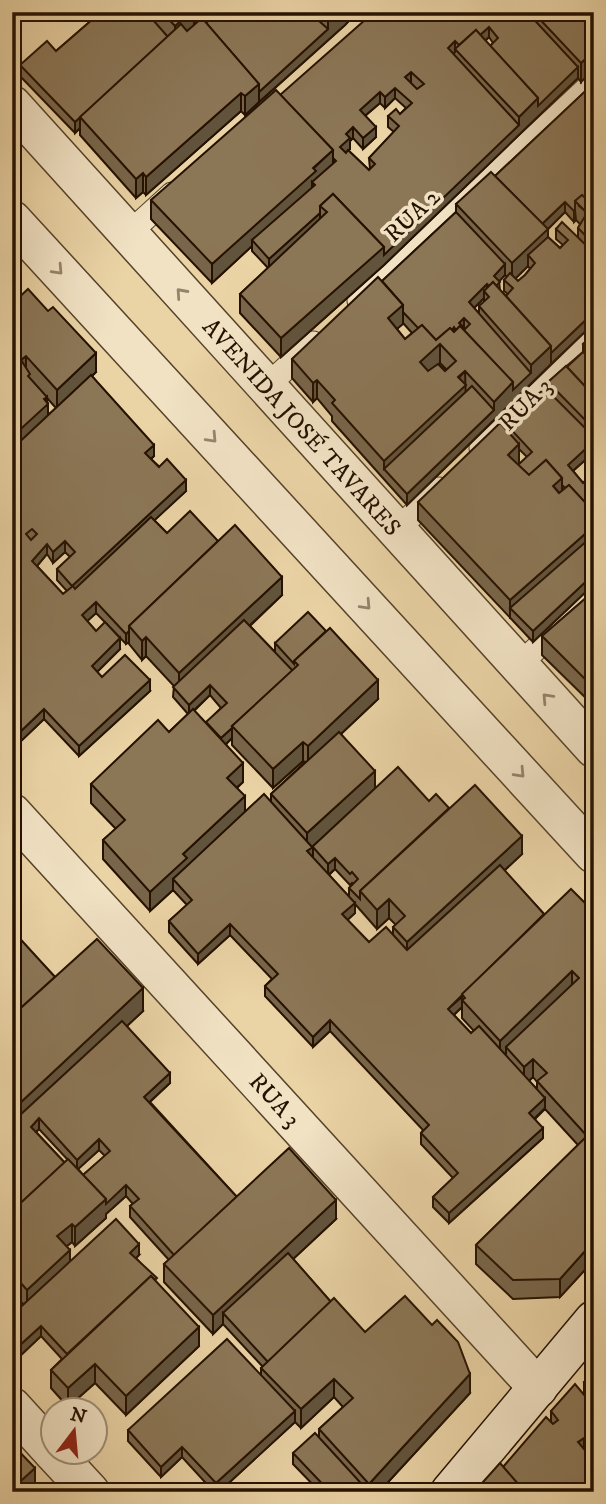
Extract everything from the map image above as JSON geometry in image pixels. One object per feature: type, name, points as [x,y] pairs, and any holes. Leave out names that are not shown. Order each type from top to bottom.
[{"type":"street","name":"AVENIDA JOSÉ TAVARES","points":[[12,105],[594,748]]},
{"type":"street","points":[[12,220],[594,854]]},
{"type":"street","name":"RUA 3","points":[[12,813],[538,1388]]},
{"type":"street","points":[[450,1492],[594,1320]]},
{"type":"street","points":[[12,1407],[38,1435]]},
{"type":"street","points":[[67,1466],[90,1492]]},
{"type":"lane","name":"RUA 2","points":[[267,387],[594,82]]},
{"type":"lane","points":[[128,234],[190,178]]},
{"type":"lane","name":"RUA 3","points":[[396,531],[594,337]]},
{"type":"lane","points":[[518,666],[594,594]]},
{"type":"building","points":[[101,12],[146,12],[168,37],[75,122],[20,65],[47,41],[56,51]]},
{"type":"building","points":[[162,12],[191,12],[175,26]]},
{"type":"building","points":[[218,12],[231,12],[237,18],[243,12],[309,12],[328,29],[259,92],[259,84],[206,23]]},
{"type":"building","points":[[318,12],[338,12],[328,21]]},
{"type":"building","points":[[374,12],[527,12],[578,67],[538,106],[538,98],[490,46],[498,38],[489,27],[480,35],[476,30],[459,45],[455,41],[448,48],[519,125],[384,255],[384,247],[333,194],[320,206],[320,213],[269,259],[252,240],[315,185],[312,182],[336,161],[333,158],[333,150],[280,95]],"holes":[[[411,72],[424,84],[417,89],[405,77]],[[395,88],[412,103],[400,114],[396,109],[388,116],[399,126],[369,158],[375,164],[369,170],[348,150],[346,153],[340,147],[350,138],[346,134],[353,127],[363,138],[376,127],[360,110],[380,92],[385,97]]]},
{"type":"building","points":[[533,12],[594,12],[594,51],[581,63]]},
{"type":"building","points":[[202,18],[259,84],[245,96],[241,93],[146,177],[143,173],[136,179],[80,117],[181,24],[187,31]]},
{"type":"building","points":[[476,30],[538,98],[519,117],[455,49]]},
{"type":"building","points":[[594,83],[594,177],[590,179],[594,183],[594,191],[586,199],[582,195],[575,201],[574,211],[565,202],[542,224],[495,176]]},
{"type":"building","points":[[276,90],[333,150],[313,168],[316,171],[212,264],[151,200]]},
{"type":"building","points":[[491,172],[548,229],[512,263],[456,204]]},
{"type":"building","points":[[333,194],[384,247],[281,338],[240,294],[327,212],[320,206]]},
{"type":"building","points":[[582,195],[594,206],[594,244],[578,228],[587,213],[575,201]]},
{"type":"building","points":[[456,212],[505,264],[494,276],[500,282],[496,286],[493,282],[489,286],[487,284],[469,302],[531,373],[513,390],[513,382],[460,326],[456,330],[454,327],[452,330],[450,328],[436,340],[422,325],[418,328],[403,312],[403,305],[382,281]],"holes":[[[464,318],[470,324],[465,329],[459,323]]]},
{"type":"building","points":[[562,222],[594,253],[594,312],[551,353],[551,346],[506,296],[513,288],[504,280],[510,273],[518,281],[525,275],[535,263],[528,255],[548,237],[560,248],[568,240],[556,229]]},
{"type":"building","points":[[378,277],[403,305],[388,318],[405,339],[422,325],[436,340],[450,328],[454,332],[460,326],[513,382],[494,402],[465,371],[458,377],[466,385],[384,461],[332,403],[335,400],[317,380],[313,383],[292,359]],"holes":[[[440,344],[456,361],[445,371],[438,364],[428,371],[420,362]]]},
{"type":"building","points":[[493,282],[551,346],[531,365],[479,306],[489,297],[484,291]]},
{"type":"building","points":[[28,289],[48,311],[53,307],[96,353],[57,390],[26,356],[21,360],[30,374],[28,376],[47,397],[44,399],[48,404],[12,437],[12,300],[14,302]]},
{"type":"building","points":[[594,334],[594,355],[583,344]]},
{"type":"building","points":[[583,352],[594,363],[594,396],[567,367]]},
{"type":"building","points":[[566,366],[594,396],[594,429],[548,382]]},
{"type":"building","points":[[91,375],[154,445],[145,453],[159,467],[167,459],[186,480],[72,586],[57,569],[75,552],[65,541],[53,552],[47,544],[32,561],[63,594],[73,586],[75,589],[151,517],[167,533],[190,511],[218,541],[129,626],[126,634],[96,602],[82,615],[96,631],[105,622],[120,638],[92,666],[102,677],[125,655],[150,680],[79,746],[44,709],[19,733],[12,726],[12,449]],"holes":[[[32,529],[37,534],[31,540],[26,534]]]},
{"type":"building","points":[[472,386],[494,410],[407,494],[384,469]]},
{"type":"building","points":[[545,388],[594,437],[594,445],[592,443],[568,465],[583,483],[591,475],[586,469],[594,463],[594,512],[569,485],[565,488],[562,485],[562,478],[546,460],[529,475],[518,465],[532,452],[506,424]]},
{"type":"building","points":[[500,423],[519,444],[508,455],[529,475],[546,460],[562,478],[553,486],[559,493],[569,485],[594,512],[594,526],[510,600],[418,502]]},
{"type":"building","points":[[235,525],[282,577],[179,673],[146,637],[142,641],[129,626]]},
{"type":"building","points":[[589,539],[594,544],[594,574],[533,631],[510,608]]},
{"type":"building","points":[[594,591],[594,688],[542,636]]},
{"type":"building","points":[[308,612],[326,631],[294,664],[275,643]]},
{"type":"building","points":[[244,620],[293,671],[221,738],[206,722],[227,703],[210,685],[189,705],[173,687]]},
{"type":"building","points":[[330,628],[378,680],[308,746],[303,742],[273,769],[232,726],[298,665],[294,661]]},
{"type":"building","points":[[193,709],[243,763],[227,778],[245,796],[183,854],[187,858],[150,892],[103,840],[125,820],[91,784],[158,720],[169,732]]},
{"type":"building","points":[[339,732],[375,771],[307,833],[271,794]]},
{"type":"building","points":[[398,767],[429,801],[436,794],[449,808],[360,891],[360,899],[349,888],[358,879],[352,872],[350,874],[335,858],[328,864],[313,847],[307,851],[355,903],[342,914],[369,942],[386,927],[407,950],[500,865],[544,914],[448,1009],[471,1033],[479,1026],[545,1098],[529,1113],[543,1128],[449,1213],[433,1197],[458,1173],[421,1133],[429,1125],[330,1020],[313,1037],[265,986],[278,974],[230,924],[198,954],[169,921],[192,900],[173,879],[264,794],[312,847]]},
{"type":"building","points":[[475,785],[522,836],[407,942],[393,927],[405,916],[389,899],[377,910],[360,891]]},
{"type":"building","points":[[571,889],[594,912],[594,1241],[560,1279],[513,1280],[476,1245],[587,1136],[537,1081],[547,1073],[533,1059],[524,1067],[506,1047],[579,978],[572,971],[500,1041],[462,1000],[465,998],[462,994]]},
{"type":"building","points":[[12,932],[55,977],[12,1016]]},
{"type":"building","points":[[97,939],[143,988],[20,1103],[12,1094],[12,1016]]},
{"type":"building","points":[[122,1021],[170,1073],[144,1097],[237,1197],[174,1255],[130,1206],[139,1199],[126,1185],[106,1204],[106,1199],[83,1175],[110,1151],[99,1139],[77,1160],[39,1118],[31,1127],[65,1163],[12,1211],[12,1107],[20,1115]]},
{"type":"building","points":[[289,1148],[336,1200],[213,1315],[164,1264]]},
{"type":"building","points":[[68,1159],[106,1199],[75,1227],[72,1224],[57,1236],[70,1250],[27,1290],[12,1275],[12,1211]]},
{"type":"building","points":[[116,1219],[139,1244],[130,1253],[157,1278],[155,1280],[151,1276],[67,1354],[41,1326],[20,1345],[12,1337],[12,1315]]},
{"type":"building","points":[[288,1253],[331,1302],[268,1362],[223,1313]]},
{"type":"building","points":[[151,1276],[199,1327],[126,1396],[95,1364],[68,1388],[51,1370]]},
{"type":"building","points":[[405,1296],[432,1325],[437,1320],[458,1342],[470,1374],[369,1484],[319,1429],[353,1398],[334,1379],[301,1409],[261,1368],[334,1298],[365,1332]]},
{"type":"building","points":[[227,1339],[295,1411],[216,1483],[182,1447],[161,1467],[128,1430]]},
{"type":"building","points":[[593,1374],[594,1450],[584,1438],[578,1442],[594,1461],[594,1492],[525,1492],[503,1467],[546,1417],[553,1424],[558,1420],[551,1411],[575,1384],[585,1396],[591,1390],[584,1382]]},
{"type":"building","points":[[315,1433],[369,1492],[330,1492],[293,1453]]},
{"type":"building","points":[[12,1444],[35,1468],[12,1489]]},
{"type":"building","points":[[500,1463],[525,1492],[474,1492]]}]
